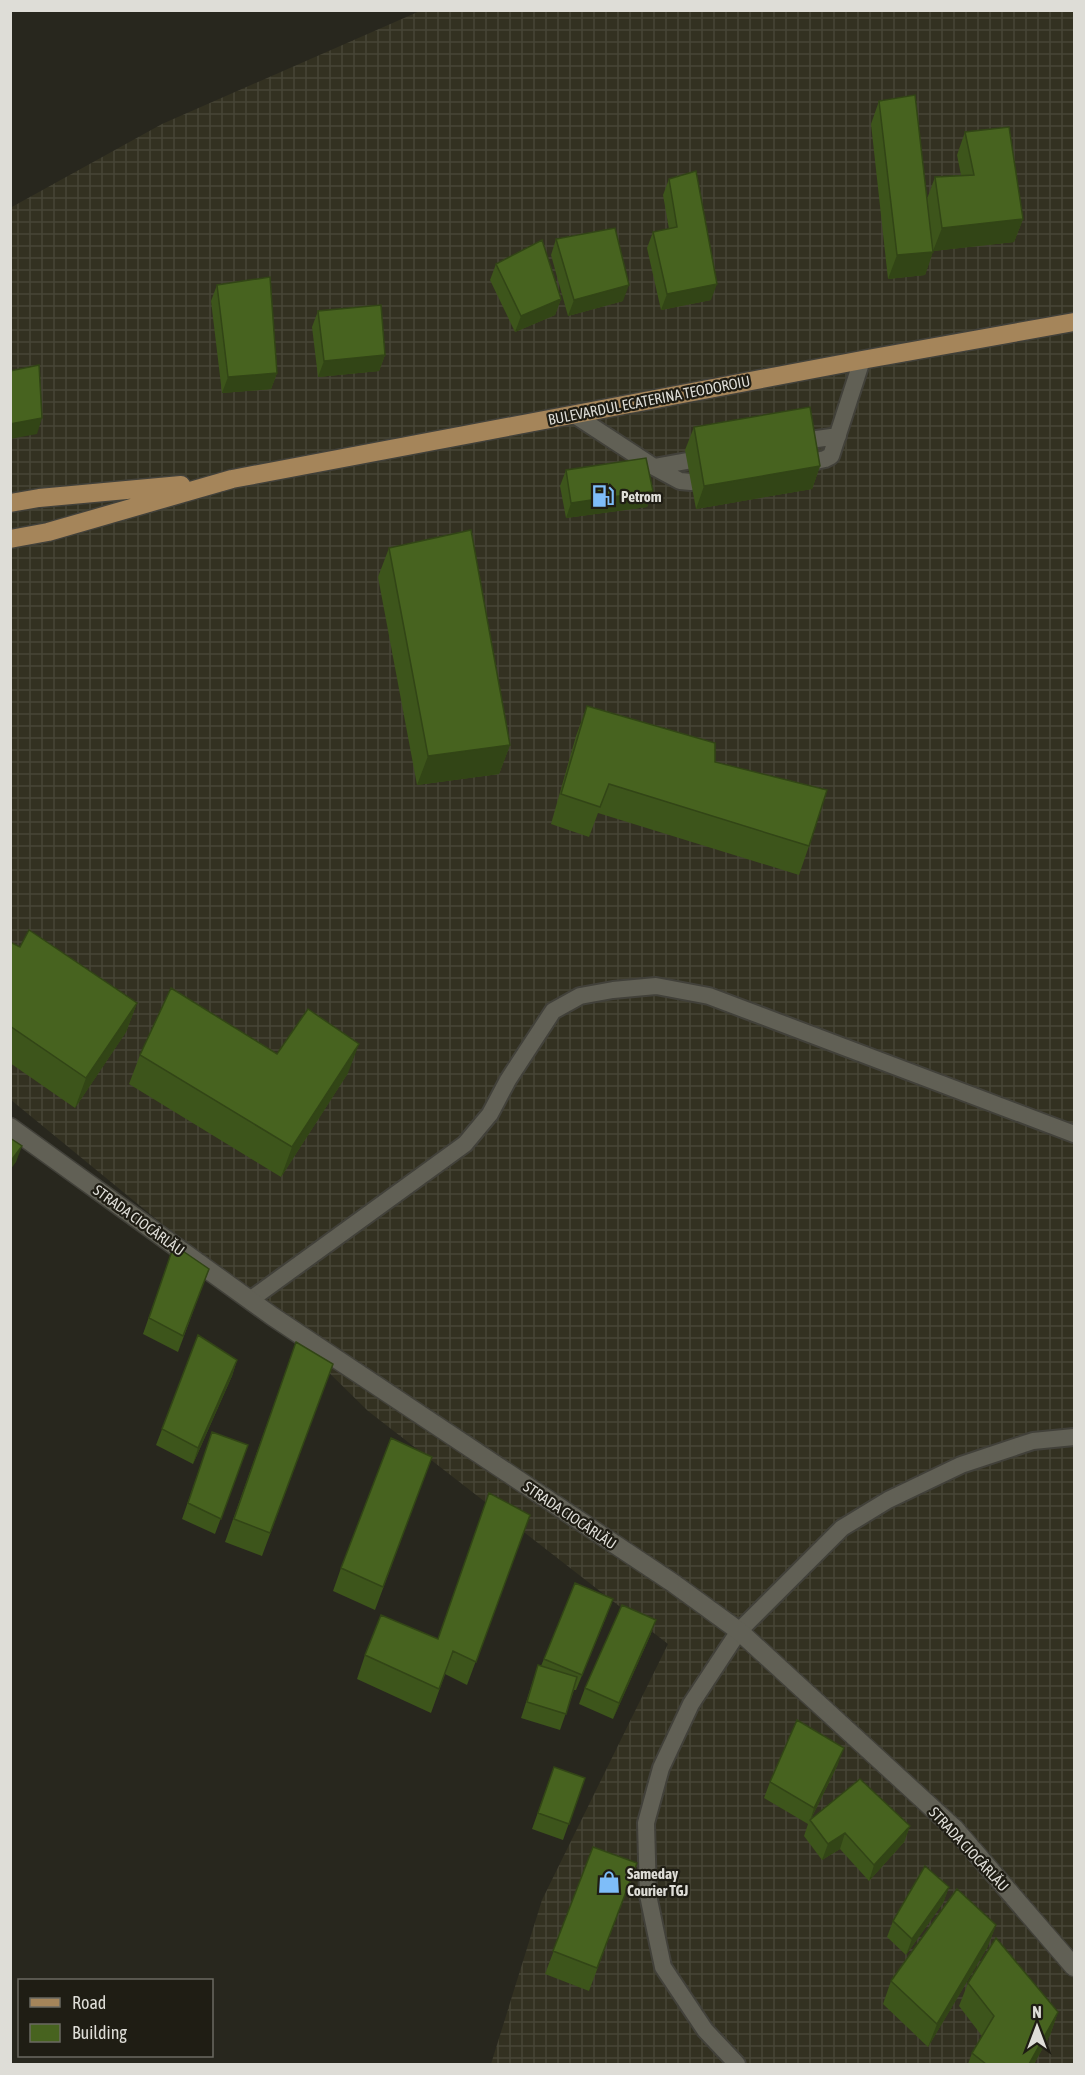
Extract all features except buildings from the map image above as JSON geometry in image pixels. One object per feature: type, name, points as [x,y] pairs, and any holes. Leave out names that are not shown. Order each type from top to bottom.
[{"type":"main road","name":"BULEVARDUL ECATERINA TEODOROIU","points":[[10,539],[48,531],[224,481],[1074,322]]},
{"type":"main road","name":"BULEVARDUL ECATERINA TEODOROIU","points":[[10,503],[39,498],[224,481]]},
{"type":"main road","name":"STRADA CIOCÂRLĂU","points":[[10,1127],[250,1300],[673,1583],[739,1632],[955,1829],[1074,1967]]},
{"type":"lane","points":[[807,463],[831,456],[862,360]]},
{"type":"lane","points":[[573,414],[654,467],[680,481],[691,482]]},
{"type":"lane","points":[[803,441],[838,436]]},
{"type":"lane","points":[[654,467],[687,461]]},
{"type":"lane","points":[[250,1300],[465,1144],[490,1114],[508,1080],[554,1011],[580,996],[656,986],[710,996],[1074,1134]]},
{"type":"lane","points":[[737,2064],[705,2030],[663,1967],[648,1895],[646,1823],[661,1768],[691,1704],[739,1632],[843,1528],[888,1500],[961,1465],[1033,1441],[1074,1437]]},
{"type":"shaded area","points":[[420,11],[1074,11],[1074,2064],[491,2064],[542,1900],[668,1644],[368,1411],[256,1301],[11,1100],[10,208],[162,124]]},
{"type":"place","name":"Petrom","points":[[603,496]]},
{"type":"place","name":"Sameday Courier TGJ","points":[[609,1882]]}]
